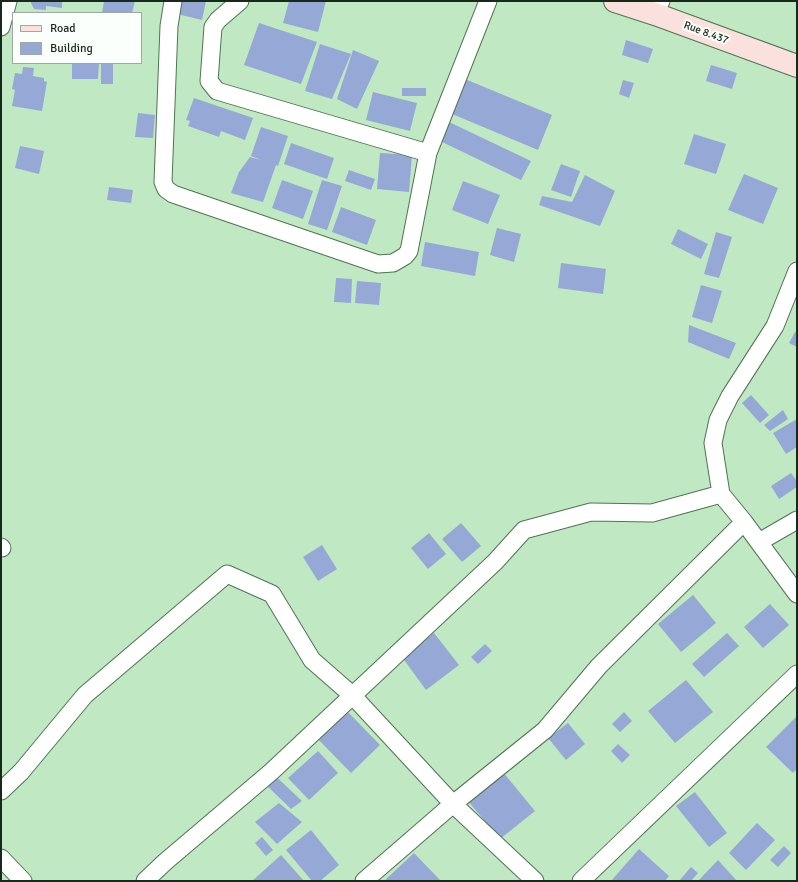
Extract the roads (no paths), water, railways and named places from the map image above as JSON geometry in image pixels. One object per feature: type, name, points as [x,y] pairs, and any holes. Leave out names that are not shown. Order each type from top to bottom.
[{"type":"main road","name":"Rue 8.437","points":[[615,1],[658,7],[797,66]]},
{"type":"street","points":[[1,27],[8,1]]},
{"type":"street","points":[[173,1],[169,26],[163,182],[166,189],[173,194],[378,264],[393,263],[405,256],[411,244],[428,153],[488,1]]},
{"type":"street","points":[[240,1],[218,20],[214,27],[209,81],[217,91],[428,153]]},
{"type":"street","points":[[797,271],[775,326],[730,396],[718,420],[713,443],[721,494],[744,522],[797,594]]},
{"type":"street","points":[[145,881],[165,862],[271,772],[495,562],[524,530],[591,512],[652,513],[721,494]]},
{"type":"street","points":[[759,542],[797,520]]},
{"type":"street","points":[[364,881],[453,804],[545,730],[599,666],[744,522]]},
{"type":"street","points":[[1,791],[21,772],[85,695],[227,574],[272,594],[312,660],[352,695],[453,804],[535,881]]},
{"type":"street","points":[[581,881],[797,674]]},
{"type":"street","points":[[1,858],[23,881]]}]
